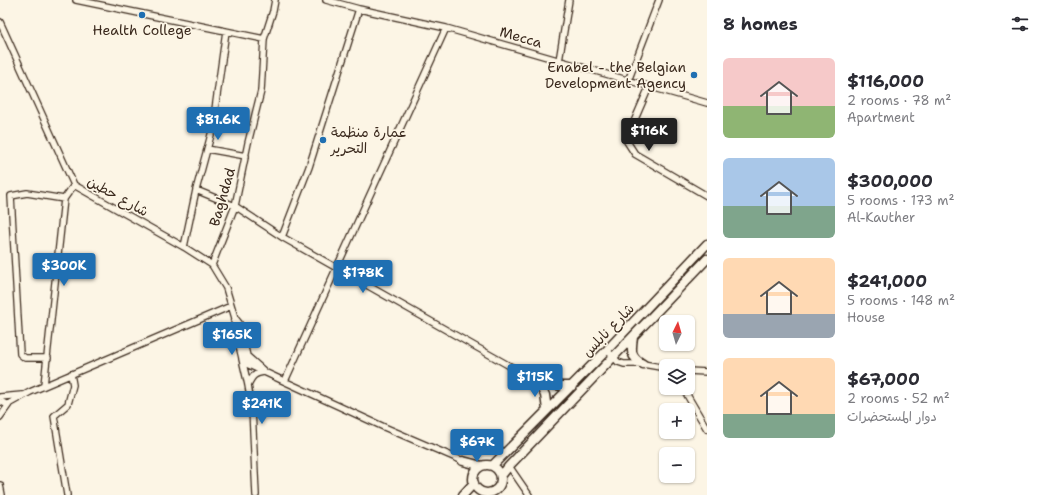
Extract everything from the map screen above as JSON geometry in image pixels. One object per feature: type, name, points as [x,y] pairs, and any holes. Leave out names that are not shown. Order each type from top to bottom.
[{"type":"main road","name":"شارع نابلس","points":[[501,476],[707,244]]},
{"type":"main road","name":"شارع نابلس","points":[[492,466],[572,386],[610,354],[633,338],[707,259]]},
{"type":"main road","points":[[633,338],[631,350],[633,357],[643,364]]},
{"type":"main road","points":[[538,382],[572,386]]},
{"type":"main road","points":[[538,382],[545,394],[547,410]]},
{"type":"main road","points":[[463,461],[482,466],[492,466],[498,470],[501,476],[501,481],[497,488],[484,494],[478,489],[463,461]]},
{"type":"main road","points":[[463,495],[474,480],[476,470],[482,466]]},
{"type":"street","points":[[76,0],[264,39]]},
{"type":"street","points":[[273,11],[275,0]]},
{"type":"street","points":[[273,11],[280,0]]},
{"type":"street","name":"Mecca","points":[[326,0],[359,9],[446,28],[649,87],[707,101]]},
{"type":"street","points":[[559,61],[569,0]]},
{"type":"street","points":[[628,81],[658,0]]},
{"type":"street","points":[[282,237],[309,167],[359,9]]},
{"type":"street","name":"Baghdad","points":[[212,265],[235,206],[261,91],[264,39],[273,11]]},
{"type":"street","name":"شارع حطين","points":[[0,22],[2,33],[74,185],[184,247],[212,265],[226,288],[235,318]]},
{"type":"street","points":[[285,381],[446,28]]},
{"type":"street","points":[[184,247],[196,190],[212,131],[226,31]]},
{"type":"street","points":[[649,87],[626,140],[635,154],[707,196]]},
{"type":"street","points":[[207,149],[246,156]]},
{"type":"street","points":[[44,385],[64,199],[74,185]]},
{"type":"street","points":[[196,190],[235,206],[282,237],[538,382]]},
{"type":"street","points":[[48,358],[25,358],[20,354],[10,196],[27,193],[64,199]]},
{"type":"street","points":[[0,417],[4,408],[44,385],[231,306]]},
{"type":"street","points":[[235,318],[234,325],[252,409],[254,433],[254,495]]},
{"type":"street","points":[[235,318],[239,323],[247,356],[251,364]]},
{"type":"street","points":[[610,354],[618,362],[624,364],[643,364],[659,367]]},
{"type":"street","points":[[242,358],[265,372],[384,427],[463,461]]},
{"type":"street","points":[[245,373],[251,364]]},
{"type":"street","points":[[695,371],[707,372]]},
{"type":"street","points":[[248,385],[252,377],[258,373],[265,372]]},
{"type":"street","points":[[67,495],[54,416],[68,404],[73,385],[71,374]]},
{"type":"street","points":[[0,397],[26,394]]},
{"type":"street","points":[[687,395],[707,429]]},
{"type":"street","points":[[0,401],[4,408]]},
{"type":"street","points":[[509,466],[530,495]]},
{"type":"street","points":[[0,485],[2,495]]},
{"type":"place","name":"Health College","points":[[142,15]]},
{"type":"place","name":"Enabel - the Belgian Development Agency","points":[[694,75]]},
{"type":"place","name":"عمارة منظمة التحرير","points":[[323,140]]}]
